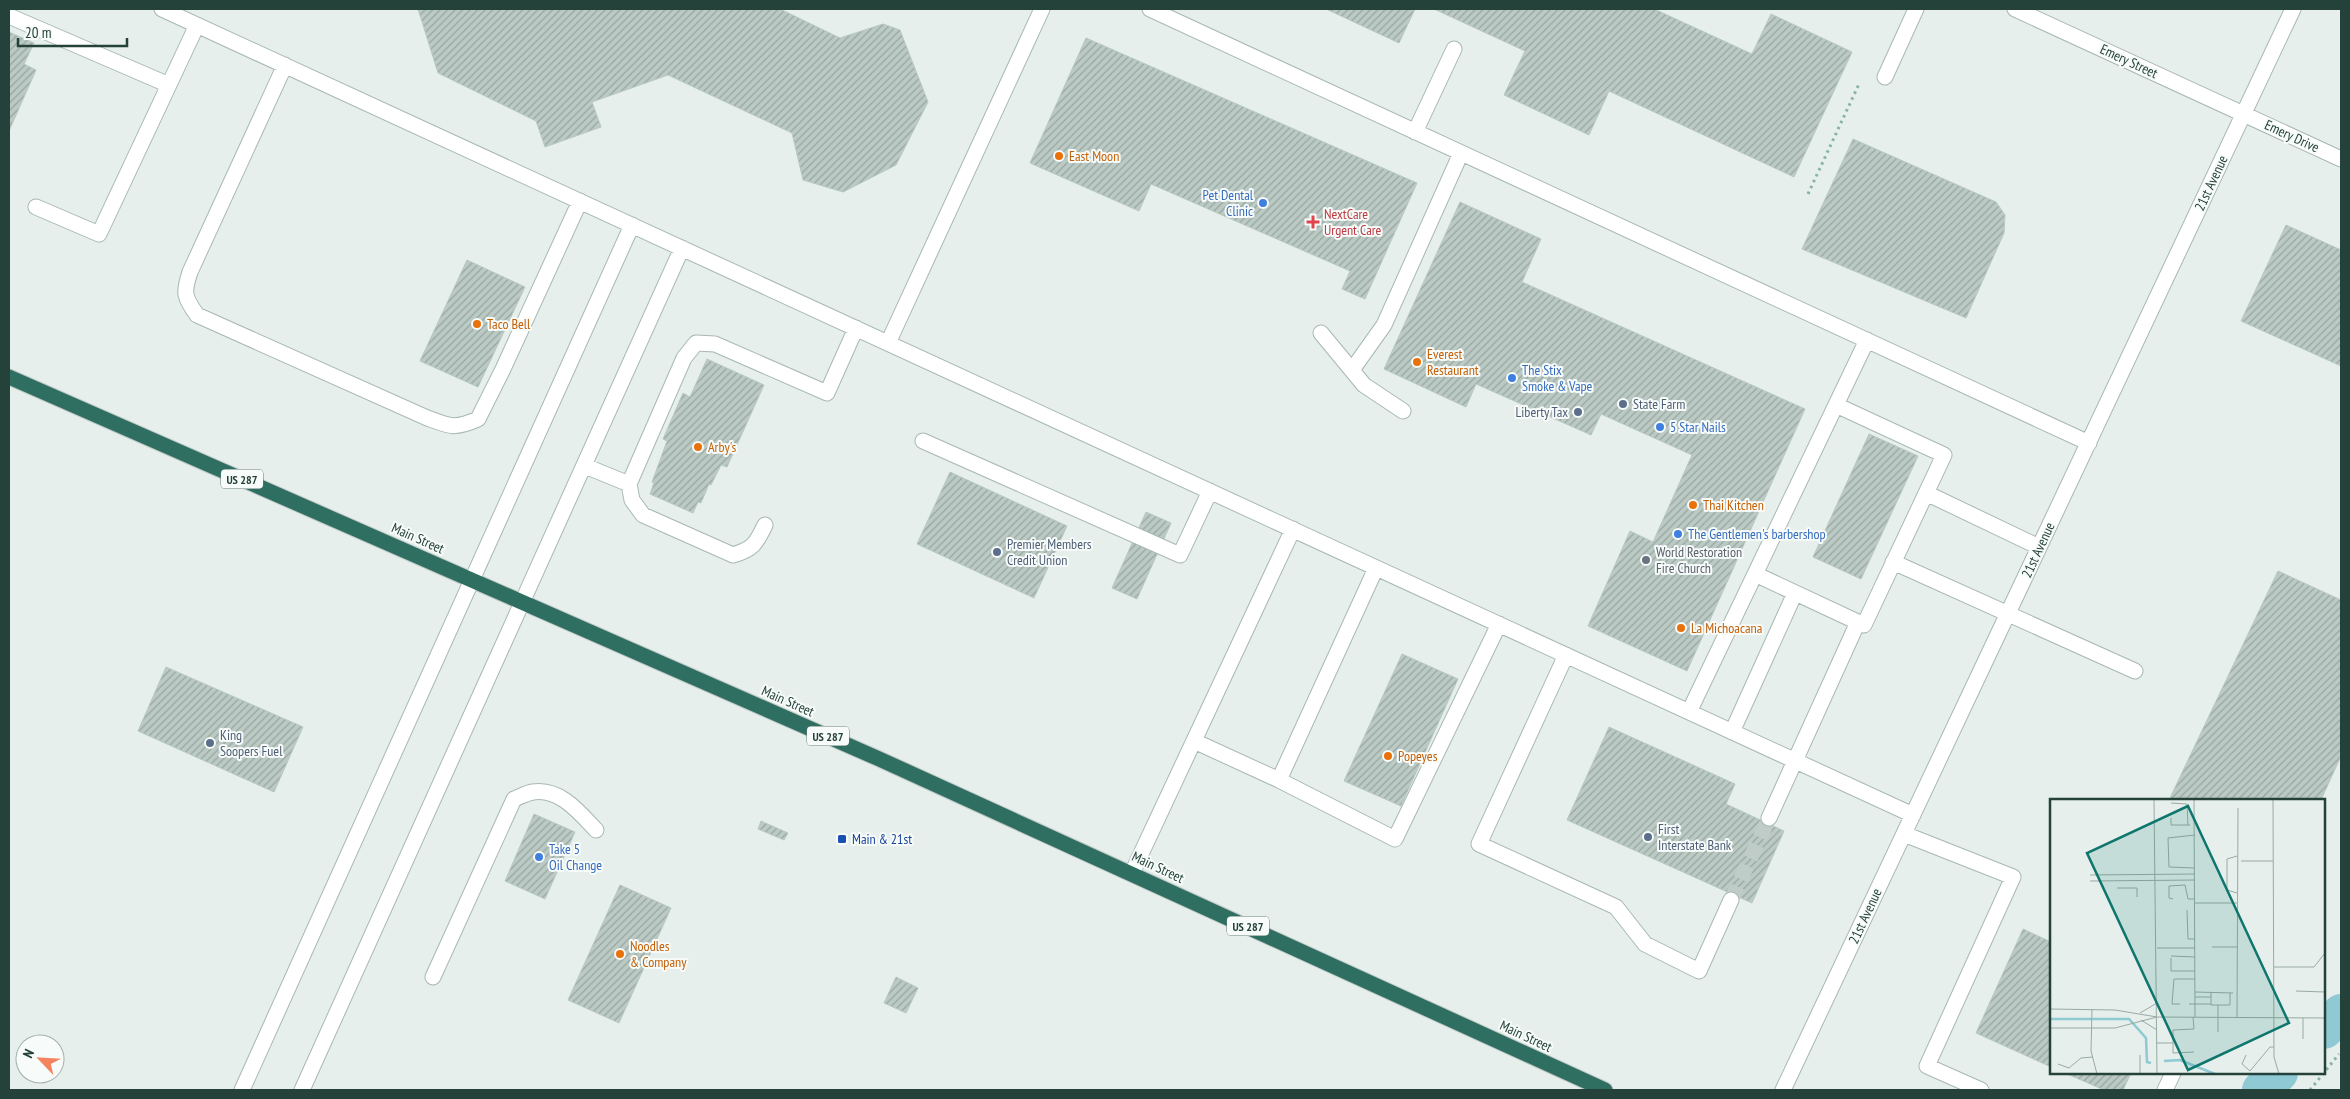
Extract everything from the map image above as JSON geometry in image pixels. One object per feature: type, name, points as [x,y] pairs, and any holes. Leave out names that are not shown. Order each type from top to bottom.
[{"type":"highway","name":"Main Street","points":[[9,377],[524,602],[1132,873],[1605,1090]]},
{"type":"street","points":[[162,9],[1913,815]]},
{"type":"street","points":[[888,343],[1042,9]]},
{"type":"street","points":[[1150,9],[2089,443]]},
{"type":"street","points":[[1885,77],[1916,9]]},
{"type":"street","name":"Emery Street","points":[[2015,9],[2243,114]]},
{"type":"street","name":"21st Avenue","points":[[1783,1090],[2293,9]]},
{"type":"street","points":[[9,16],[169,85]]},
{"type":"street","points":[[36,207],[99,234],[197,25]]},
{"type":"street","points":[[1416,132],[1454,49]]},
{"type":"street","points":[[284,65],[190,272],[184,290],[187,302],[197,315],[425,417],[454,427],[467,424],[478,419],[580,201]]},
{"type":"street","name":"Emery Drive","points":[[2243,114],[2341,159]]},
{"type":"street","points":[[1352,370],[1384,325],[1461,153]]},
{"type":"street","points":[[242,1090],[632,225]]},
{"type":"street","points":[[302,1090],[524,602],[682,248]]},
{"type":"street","points":[[765,525],[757,541],[748,550],[733,555],[643,515],[632,500],[629,484],[684,358],[696,343],[715,344],[827,393],[856,328]]},
{"type":"street","points":[[1321,333],[1364,385],[1403,411]]},
{"type":"street","points":[[1689,712],[1867,340]]},
{"type":"street","points":[[1755,574],[1864,625],[1944,455],[1836,405]]},
{"type":"street","points":[[923,441],[1180,555],[1210,491]]},
{"type":"street","points":[[585,466],[629,484]]},
{"type":"street","points":[[1926,493],[2039,547]]},
{"type":"street","points":[[1132,873],[1293,529]]},
{"type":"street","points":[[1893,562],[2135,671]]},
{"type":"street","points":[[1279,780],[1376,568]]},
{"type":"street","points":[[1732,732],[1795,593]]},
{"type":"street","points":[[1769,818],[1858,622]]},
{"type":"street","points":[[1194,741],[1279,780],[1395,839],[1499,624]]},
{"type":"street","points":[[1566,655],[1479,844],[1616,907],[1645,944],[1699,971],[1731,900]]},
{"type":"street","points":[[434,977],[514,799],[532,792],[549,793],[574,806],[596,830]]},
{"type":"street","points":[[1904,834],[2013,877],[1928,1066],[1981,1090]]},
{"type":"street","points":[[2165,1090],[2173,1074]]},
{"type":"path","points":[[1808,194],[1861,79]]},
{"type":"path","points":[[2325,1071],[2339,1054]]},
{"type":"path","points":[[2310,1090],[2323,1074]]},
{"type":"building","points":[[418,9],[780,9],[840,38],[883,24],[900,30],[928,102],[896,165],[843,192],[803,180],[792,133],[668,75],[592,102],[601,127],[545,147],[536,121],[438,73]]},
{"type":"building","points":[[1326,9],[1415,9],[1399,43]]},
{"type":"building","points":[[1434,9],[1654,9],[1752,54],[1771,14],[1852,52],[1794,177],[1609,91],[1589,135],[1504,95],[1525,51]]},
{"type":"building","points":[[9,32],[34,43],[24,64],[36,70],[9,131]]},
{"type":"building","points":[[1086,38],[1417,183],[1365,299],[1342,289],[1350,271],[1151,184],[1139,211],[1030,163]]},
{"type":"building","points":[[1853,139],[1996,202],[2005,215],[2004,233],[1966,318],[1802,249]]},
{"type":"building","points":[[1460,202],[1541,239],[1522,282],[1805,409],[1687,671],[1588,626],[1630,531],[1653,542],[1692,455],[1601,414],[1591,435],[1476,384],[1466,407],[1384,369]]},
{"type":"building","points":[[2286,225],[2341,250],[2341,366],[2241,321]]},
{"type":"building","points":[[467,260],[525,287],[478,387],[420,361]]},
{"type":"building","points":[[707,359],[764,385],[727,467],[721,465],[711,485],[709,484],[701,503],[698,502],[693,513],[650,494],[654,483],[652,482],[667,441],[663,439],[683,393],[690,397]]},
{"type":"building","points":[[1869,434],[1918,456],[1861,579],[1813,557]]},
{"type":"building","points":[[950,472],[1067,526],[1034,598],[917,544]]},
{"type":"building","points":[[1146,512],[1171,523],[1137,599],[1112,588]]},
{"type":"building","points":[[2278,571],[2341,600],[2341,756],[2321,799],[2169,799]]},
{"type":"building","points":[[1402,654],[1458,679],[1401,806],[1344,781]]},
{"type":"building","points":[[166,667],[303,727],[274,792],[138,731]]},
{"type":"building","points":[[1609,727],[1735,784],[1726,804],[1784,831],[1752,903],[1567,820]]},
{"type":"building","name":"Take 5 Oil Change","points":[[534,814],[575,832],[545,899],[505,881]]},
{"type":"building","points":[[761,821],[788,833],[784,840],[758,829]]},
{"type":"building","name":"Noodles & Company","points":[[620,885],[671,908],[619,1023],[568,1000]]},
{"type":"building","points":[[2023,929],[2050,942],[2050,1067],[1976,1033]]},
{"type":"building","points":[[896,977],[918,988],[906,1013],[884,1003]]},
{"type":"building","points":[[2067,1074],[2131,1074],[2123,1090],[2104,1090]]},
{"type":"waterway","points":[[2325,1029],[2341,1013]]},
{"type":"waterway","points":[[2261,1090],[2278,1074]]},
{"type":"tunnel","points":[[1731,900],[1769,818]]},
{"type":"place","name":"East Moon","points":[[1059,156]]},
{"type":"place","name":"Pet Dental Clinic","points":[[1263,203]]},
{"type":"place","name":"NextCare Urgent Care","points":[[1313,222]]},
{"type":"place","name":"Taco Bell","points":[[477,324]]},
{"type":"place","name":"Everest Restaurant","points":[[1417,362]]},
{"type":"place","name":"The Stix Smoke & Vape","points":[[1512,378]]},
{"type":"place","name":"State Farm","points":[[1623,404]]},
{"type":"place","name":"Liberty Tax","points":[[1578,412]]},
{"type":"place","name":"5 Star Nails","points":[[1660,427]]},
{"type":"place","name":"Arby's","points":[[698,447]]},
{"type":"place","name":"Thai Kitchen","points":[[1693,505]]},
{"type":"place","name":"The Gentlemen's barbershop","points":[[1678,534]]},
{"type":"place","name":"Premier Members Credit Union","points":[[997,552]]},
{"type":"place","name":"World Restoration Fire Church","points":[[1646,560]]},
{"type":"place","name":"La Michoacana","points":[[1681,628]]},
{"type":"place","name":"King Soopers Fuel","points":[[210,743]]},
{"type":"place","name":"Popeyes","points":[[1388,756]]},
{"type":"place","name":"First Interstate Bank","points":[[1648,837]]},
{"type":"place","name":"Main & 21st","points":[[842,839]]},
{"type":"place","name":"Take 5 Oil Change","points":[[539,857]]},
{"type":"place","name":"Noodles & Company","points":[[620,954]]}]
